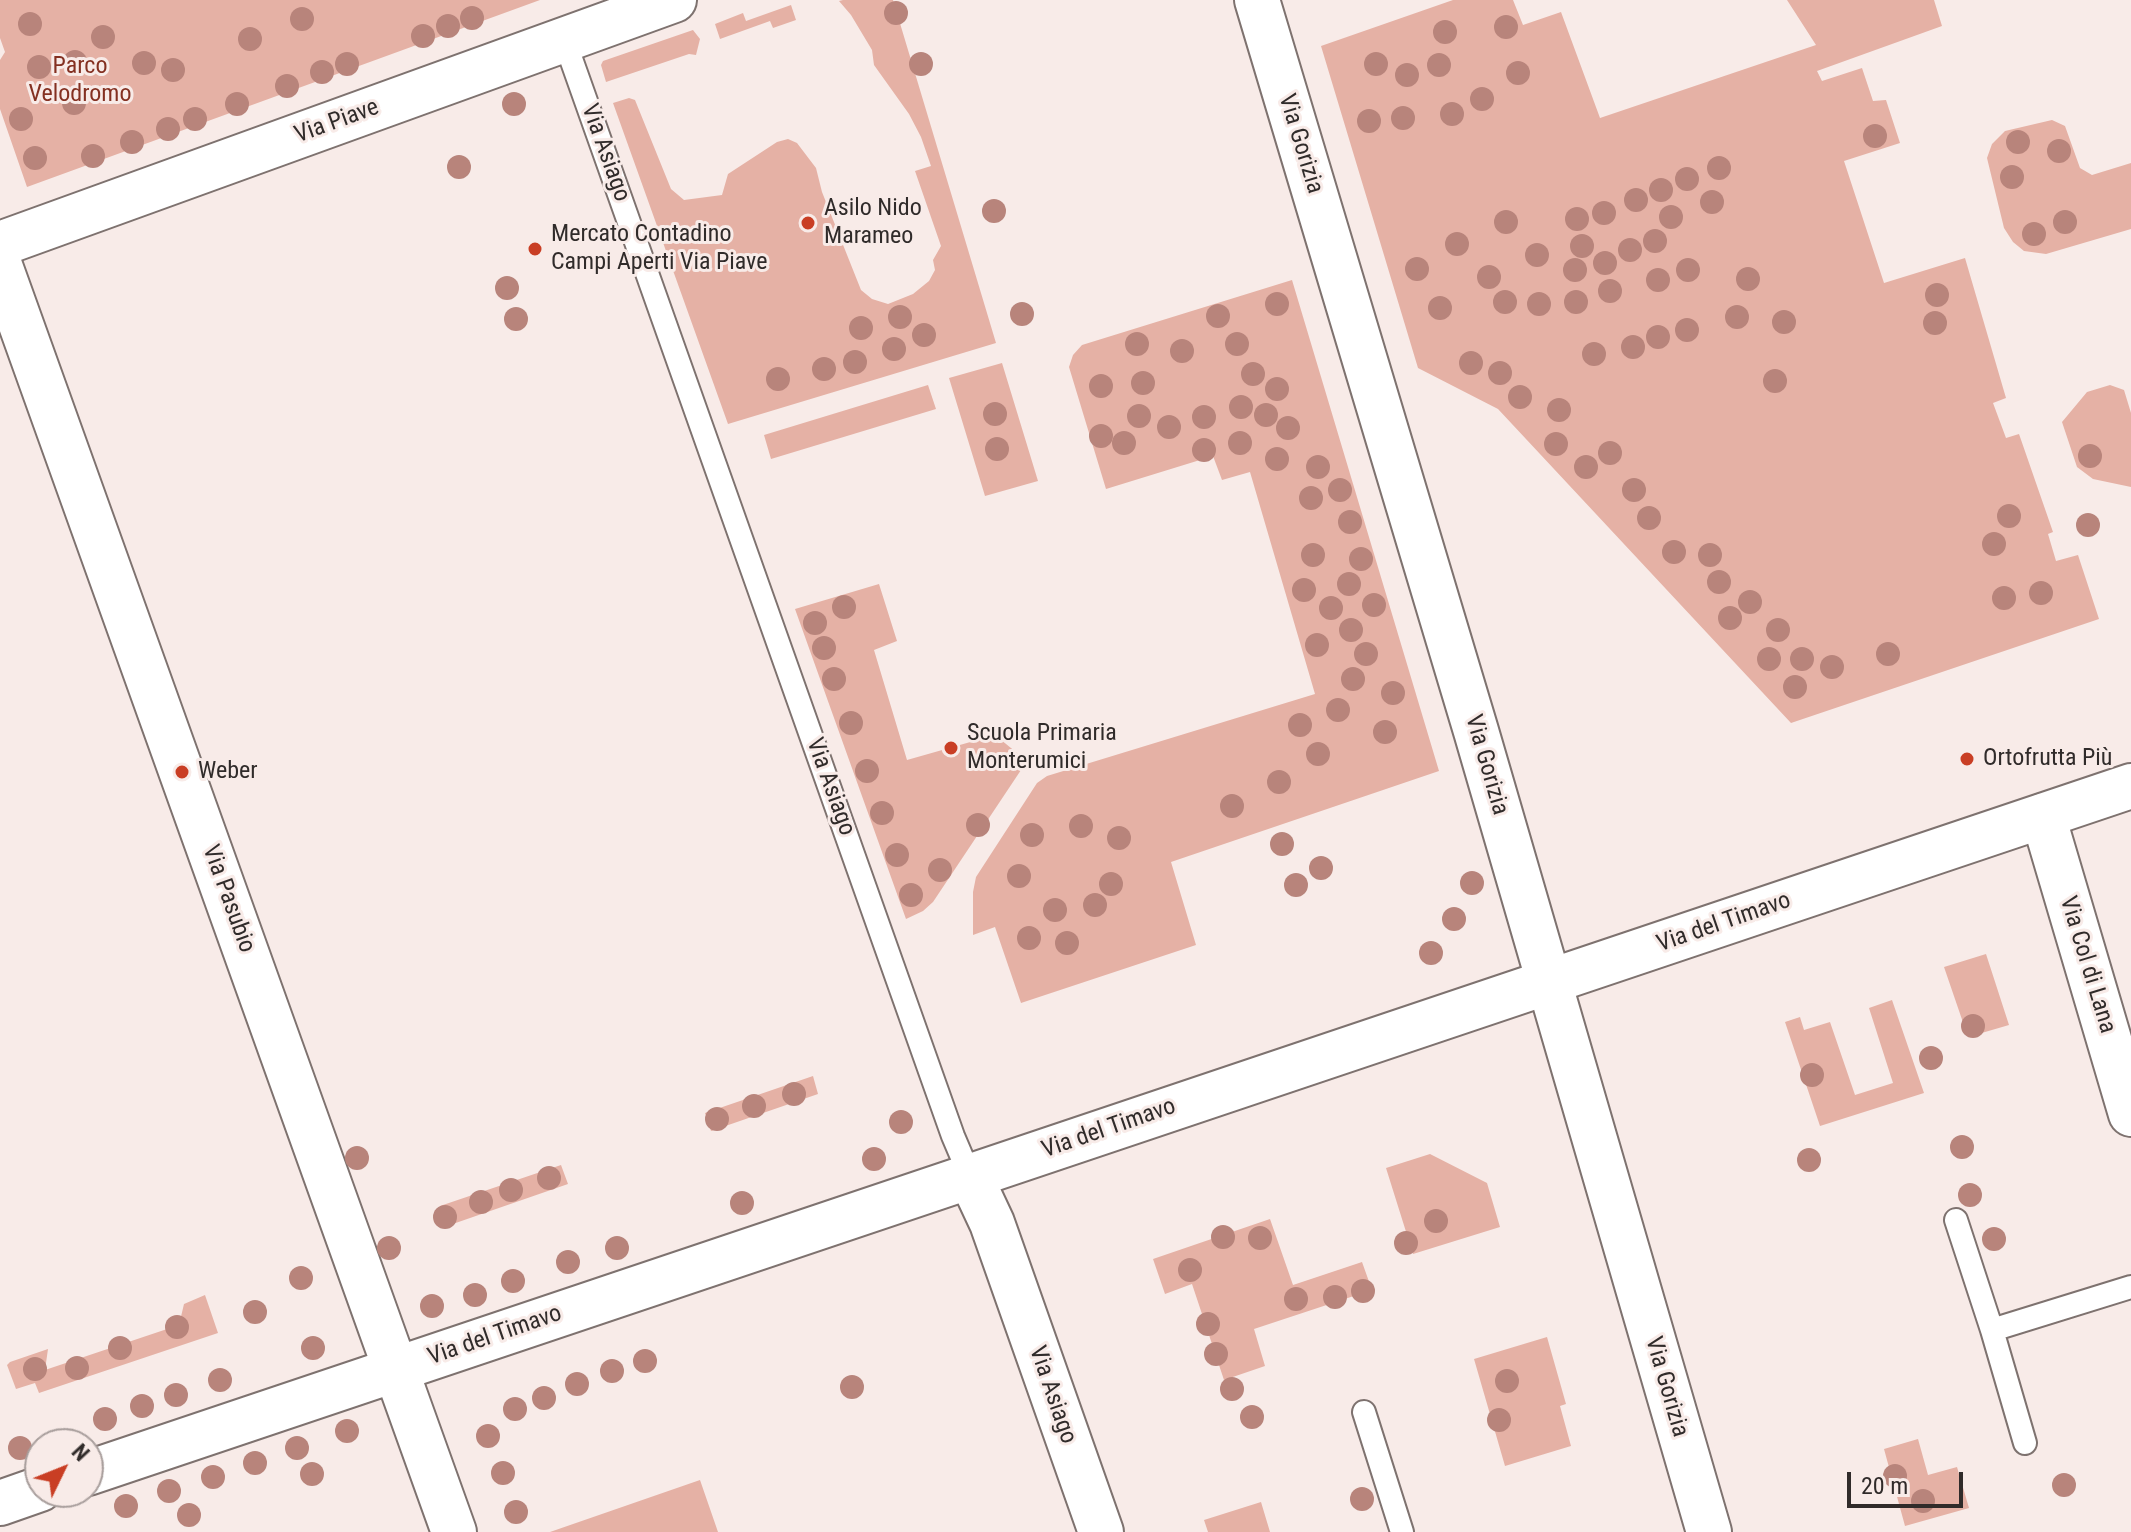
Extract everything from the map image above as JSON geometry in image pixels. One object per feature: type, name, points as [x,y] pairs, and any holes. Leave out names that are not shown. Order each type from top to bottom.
[{"type":"street","name":"Via Piave","points":[[0,244],[674,0]]},
{"type":"street","name":"Via Gorizia","points":[[1257,0],[1476,731],[1709,1532]]},
{"type":"street","name":"Via Pasubio","points":[[0,266],[454,1532]]},
{"type":"street","name":"Via del Timavo","points":[[104,1468],[2131,786]]},
{"type":"street","name":"Via Col di Lana","points":[[2043,816],[2131,1114]]},
{"type":"street","name":"Via Asiago","points":[[970,1176],[992,1223],[1101,1532]]},
{"type":"street","points":[[0,1503],[24,1495]]},
{"type":"lane","name":"Via Asiago","points":[[564,39],[953,1136],[970,1176]]},
{"type":"lane","points":[[1956,1220],[2025,1443]]},
{"type":"lane","points":[[1992,1330],[2131,1287]]},
{"type":"lane","points":[[1364,1412],[1402,1532]]},
{"type":"green space","name":"Parco Velodromo","points":[[0,0],[540,0],[27,187],[0,109],[0,60],[5,52],[0,38]]},
{"type":"green space","points":[[893,0],[996,343],[728,424],[613,103],[629,98],[635,100],[671,189],[684,200],[722,195],[728,174],[777,142],[788,139],[797,143],[816,168],[822,192],[861,290],[872,299],[888,304],[913,294],[929,281],[935,270],[933,260],[941,246],[915,171],[931,166],[909,114],[874,65],[872,50],[839,1]]},
{"type":"green space","points":[[1453,0],[1513,0],[1523,25],[1561,12],[1600,118],[1816,45],[1787,0],[1934,0],[1942,26],[1817,71],[1822,81],[1862,68],[1873,101],[1886,100],[1900,143],[1844,161],[1884,283],[1965,258],[2006,398],[1993,403],[2006,438],[2019,434],[2053,532],[2048,534],[2056,561],[2078,555],[2099,619],[1791,723],[1498,409],[1418,368],[1321,46]]},
{"type":"green space","points":[[791,5],[796,20],[773,28],[770,21],[720,39],[715,24],[743,13],[746,21]]},
{"type":"green space","points":[[693,30],[700,39],[696,55],[689,54],[606,82],[601,65],[603,61]]},
{"type":"green space","points":[[2052,120],[2065,126],[2080,168],[2092,175],[2131,163],[2131,229],[2046,254],[2024,251],[2013,242],[2004,228],[1987,158],[1992,144],[2005,131]]},
{"type":"green space","points":[[1292,280],[1439,771],[1171,862],[1196,945],[1021,1003],[995,927],[973,935],[973,892],[976,877],[1037,783],[1047,776],[1315,694],[1250,472],[1222,480],[1213,456],[1106,489],[1069,367],[1073,355],[1082,345]]},
{"type":"green space","points":[[1002,363],[1038,481],[985,496],[949,378]]},
{"type":"green space","points":[[928,385],[936,409],[771,459],[764,435]]},
{"type":"green space","points":[[2110,385],[2124,390],[2131,413],[2131,487],[2093,479],[2077,467],[2062,422],[2087,392]]},
{"type":"green space","points":[[879,584],[897,641],[874,650],[907,760],[995,735],[1022,757],[1021,770],[933,902],[906,919],[795,609]]},
{"type":"green space","points":[[1986,954],[2009,1025],[1968,1037],[1944,967]]},
{"type":"green space","points":[[1892,1000],[1924,1093],[1820,1126],[1785,1022],[1800,1017],[1804,1030],[1830,1022],[1855,1095],[1893,1083],[1869,1008]]},
{"type":"green space","points":[[813,1076],[818,1094],[711,1131],[705,1113]]},
{"type":"green space","points":[[1430,1154],[1487,1183],[1500,1227],[1413,1254],[1386,1168]]},
{"type":"green space","points":[[561,1165],[568,1184],[447,1226],[440,1206]]},
{"type":"green space","points":[[1270,1219],[1293,1285],[1362,1262],[1372,1290],[1254,1329],[1265,1366],[1224,1380],[1192,1284],[1165,1294],[1153,1259]]},
{"type":"green space","points":[[205,1295],[218,1333],[39,1393],[35,1383],[16,1389],[7,1365],[10,1362],[48,1349],[45,1370],[179,1325],[184,1304]]},
{"type":"green space","points":[[1547,1337],[1566,1404],[1560,1406],[1571,1446],[1505,1466],[1474,1359]]},
{"type":"green space","points":[[1918,1439],[1928,1475],[1957,1467],[1969,1508],[1905,1526],[1884,1449]]},
{"type":"green space","points":[[700,1480],[718,1532],[550,1532]]},
{"type":"green space","points":[[1261,1502],[1270,1532],[1208,1532],[1204,1520]]},
{"type":"place","name":"Asilo Nido Marameo","points":[[808,223]]},
{"type":"place","name":"Mercato Contadino Campi Aperti Via Piave","points":[[535,249]]},
{"type":"place","name":"Scuola Primaria Monterumici","points":[[951,748]]},
{"type":"place","name":"Ortofrutta Più","points":[[1967,759]]},
{"type":"place","name":"Weber","points":[[182,772]]}]
